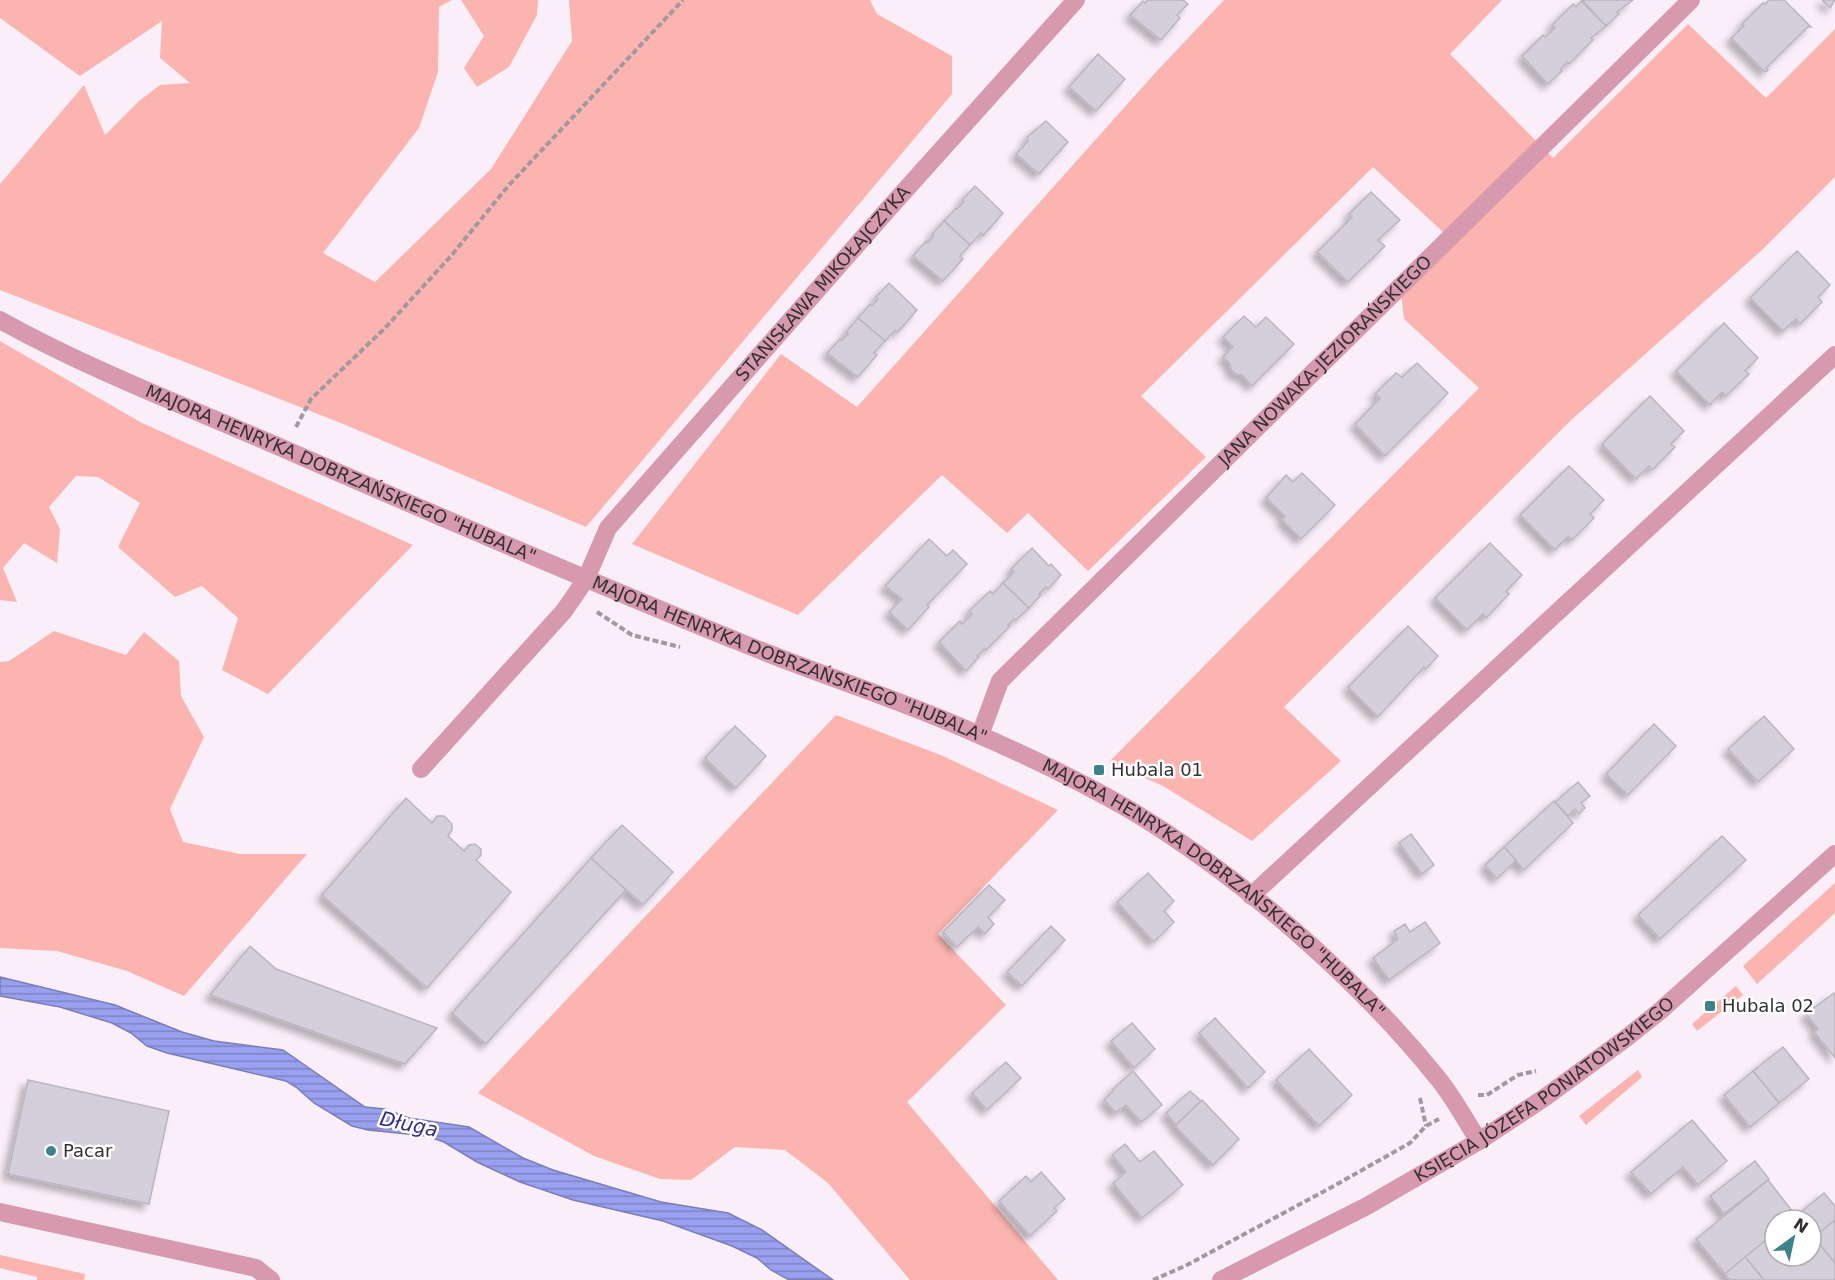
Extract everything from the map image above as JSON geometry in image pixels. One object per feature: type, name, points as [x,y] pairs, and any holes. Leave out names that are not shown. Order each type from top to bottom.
[{"type":"street","name":"STANISŁAWA MIKOŁAJCZYKA","points":[[421,769],[564,611],[586,579],[608,528],[891,206],[1076,0]]},
{"type":"street","name":"JANA NOWAKA-JEZIORAŃSKIEGO","points":[[980,735],[1000,681],[1691,0]]},
{"type":"street","name":"MAJORA HENRYKA DOBRZAŃSKIEGO \"HUBALA\"","points":[[0,320],[82,361],[586,579],[752,647],[980,735],[1130,810],[1175,839],[1306,941],[1393,1028],[1437,1077],[1479,1142]]},
{"type":"street","points":[[1251,896],[1835,355]]},
{"type":"street","name":"KSIĘCIA JÓZEFA PONIATOWSKIEGO","points":[[1221,1280],[1367,1206],[1479,1142],[1544,1098],[1642,1025],[1706,971],[1835,854]]},
{"type":"street","points":[[0,1212],[256,1268],[272,1280]]},
{"type":"path","points":[[285,450],[310,399],[385,328],[451,256],[509,185],[683,0]]},
{"type":"path","points":[[605,618],[632,635],[687,649]]},
{"type":"path","points":[[1476,1095],[1487,1095],[1518,1075],[1538,1071]]},
{"type":"path","points":[[1153,1280],[1185,1266],[1410,1143],[1426,1126],[1419,1092]]},
{"type":"shaded area","points":[[0,0],[452,0],[439,7],[438,72],[419,128],[323,253],[375,282],[491,169],[572,41],[569,0],[870,0],[877,14],[952,56],[952,94],[586,527],[341,423],[0,290],[0,184],[84,85],[105,135],[139,101],[160,85],[190,83],[160,58],[162,21],[80,76],[0,18]]},
{"type":"shaded area","points":[[461,0],[538,0],[537,15],[509,67],[477,87],[464,68],[484,36]]},
{"type":"shaded area","points":[[1224,0],[1502,0],[1450,54],[1553,158],[1688,24],[1766,98],[1835,29],[1835,177],[1762,250],[1569,422],[1284,707],[1341,761],[1252,841],[1163,786],[1109,762],[1479,388],[1404,319],[1400,284],[1443,232],[1373,167],[1141,396],[1206,457],[1088,571],[1028,513],[1007,533],[942,475],[798,615],[632,544],[781,354],[857,407],[1155,73]]},
{"type":"shaded area","points":[[0,341],[142,423],[413,545],[268,694],[222,670],[238,618],[202,586],[175,597],[118,547],[140,503],[98,477],[76,476],[49,507],[60,529],[57,563],[24,543],[3,568],[17,602],[0,600]]},
{"type":"shaded area","points":[[54,631],[126,655],[144,632],[179,661],[181,696],[204,737],[170,809],[183,842],[240,854],[307,854],[184,996],[127,971],[57,951],[0,948],[0,662],[9,661]]},
{"type":"shaded area","points":[[836,715],[943,756],[1058,810],[938,934],[1006,1005],[907,1102],[1058,1280],[910,1280],[828,1183],[785,1150],[735,1147],[691,1180],[660,1179],[594,1156],[478,1093]]},
{"type":"shaded area","points":[[1835,883],[1835,913],[1757,984],[1743,966]]},
{"type":"shaded area","points":[[1736,986],[1743,995],[1697,1031],[1692,1024]]},
{"type":"shaded area","points":[[1638,1070],[1642,1077],[1586,1125],[1579,1116]]},
{"type":"shaded area","points":[[0,1255],[85,1274],[84,1280],[37,1280],[37,1277],[0,1268]]},
{"type":"water","name":"Długa","points":[[0,977],[115,1005],[182,1032],[214,1041],[283,1050],[365,1107],[385,1109],[409,1118],[469,1127],[523,1158],[553,1170],[661,1202],[728,1213],[762,1230],[833,1280],[789,1280],[771,1270],[757,1258],[732,1246],[663,1221],[573,1200],[520,1182],[477,1162],[444,1142],[427,1136],[368,1130],[352,1126],[314,1103],[286,1081],[167,1053],[147,1046],[131,1033],[112,1023],[60,1007],[0,996]]},
{"type":"building","points":[[1147,0],[1183,0],[1188,4],[1177,15],[1180,18],[1161,40],[1130,15],[1143,1],[1145,3]]},
{"type":"building","points":[[1582,0],[1633,0],[1617,12],[1619,14],[1606,26]]},
{"type":"building","points":[[1769,0],[1784,0],[1811,27],[1808,27],[1766,68],[1768,70],[1765,72],[1731,38],[1763,3]]},
{"type":"building","points":[[1822,0],[1835,0],[1830,8]]},
{"type":"building","points":[[1581,1],[1606,26],[1591,38],[1593,40],[1569,64],[1567,62],[1561,69],[1562,71],[1548,84],[1522,56],[1543,35],[1545,37],[1555,28],[1552,25],[1573,4],[1576,7]]},
{"type":"building","points":[[1098,54],[1125,79],[1096,111],[1069,87]]},
{"type":"building","points":[[1046,121],[1068,142],[1039,174],[1016,154],[1028,141],[1027,137]]},
{"type":"building","points":[[975,186],[1003,213],[983,236],[981,233],[970,245],[944,221],[964,202],[962,200]]},
{"type":"building","points":[[1371,192],[1400,220],[1378,240],[1385,246],[1348,282],[1317,252],[1352,217],[1349,214]]},
{"type":"building","points":[[944,221],[970,245],[960,256],[963,259],[943,281],[913,256],[926,241],[927,243],[934,236],[932,234]]},
{"type":"building","points":[[1797,251],[1830,285],[1818,297],[1822,302],[1800,324],[1796,319],[1783,331],[1750,298]]},
{"type":"building","points":[[889,283],[917,310],[898,332],[895,330],[885,341],[858,318],[870,304],[872,306],[878,299],[876,297]]},
{"type":"building","points":[[1244,316],[1256,327],[1266,317],[1294,344],[1252,386],[1242,375],[1237,375],[1231,370],[1230,364],[1223,357],[1233,347],[1223,337]]},
{"type":"building","points":[[858,318],[885,341],[874,353],[877,355],[858,377],[827,353],[848,334],[846,332]]},
{"type":"building","points":[[1724,323],[1758,358],[1745,371],[1749,374],[1726,396],[1722,392],[1710,405],[1676,371]]},
{"type":"building","points":[[1417,363],[1448,393],[1385,456],[1355,424],[1380,398],[1375,394],[1396,373],[1402,377]]},
{"type":"building","points":[[1650,396],[1684,431],[1671,444],[1675,447],[1652,470],[1649,466],[1636,479],[1602,444]]},
{"type":"building","points":[[1569,466],[1604,500],[1590,514],[1594,518],[1572,540],[1568,536],[1555,550],[1520,515]]},
{"type":"building","points":[[1302,473],[1335,505],[1301,539],[1282,520],[1285,516],[1266,498],[1286,475],[1293,482]]},
{"type":"building","points":[[929,539],[947,556],[953,550],[967,564],[927,605],[929,607],[908,630],[889,612],[902,599],[885,586]]},
{"type":"building","points":[[1490,543],[1522,575],[1506,591],[1509,594],[1486,618],[1483,614],[1467,630],[1435,598]]},
{"type":"building","points":[[1032,548],[1061,575],[1048,589],[1046,587],[1039,594],[1041,595],[1029,608],[1003,583],[1014,572],[1011,569]]},
{"type":"building","points":[[1003,583],[1029,608],[1016,620],[1014,619],[986,650],[984,649],[977,656],[979,657],[966,671],[939,642],[960,621],[962,624],[972,614],[969,611],[990,591],[993,594]]},
{"type":"building","points":[[1408,626],[1438,656],[1426,669],[1424,667],[1378,717],[1348,687]]},
{"type":"building","points":[[1764,716],[1794,749],[1758,782],[1728,749]]},
{"type":"building","points":[[1654,724],[1676,746],[1628,795],[1606,774]]},
{"type":"building","points":[[735,726],[766,756],[736,788],[705,758]]},
{"type":"building","points":[[1578,782],[1590,796],[1581,803],[1585,808],[1579,814],[1575,809],[1568,816],[1555,802]]},
{"type":"building","points":[[406,798],[432,823],[437,816],[444,816],[452,824],[452,830],[448,836],[464,851],[469,845],[475,844],[481,849],[481,855],[476,860],[511,892],[427,988],[322,895]]},
{"type":"building","points":[[1554,801],[1573,823],[1524,870],[1504,847]]},
{"type":"building","points":[[622,825],[673,872],[643,905],[591,858]]},
{"type":"building","points":[[1411,834],[1434,865],[1422,874],[1399,843]]},
{"type":"building","points":[[1722,836],[1746,860],[1660,939],[1638,915]]},
{"type":"building","points":[[1504,847],[1516,860],[1497,879],[1485,865]]},
{"type":"building","points":[[591,858],[626,890],[486,1044],[452,1013]]},
{"type":"building","points":[[1148,873],[1174,901],[1164,911],[1174,922],[1154,942],[1117,902]]},
{"type":"building","points":[[989,885],[1005,900],[988,917],[994,924],[985,934],[978,927],[957,947],[943,932]]},
{"type":"building","points":[[1425,922],[1440,943],[1389,980],[1373,958],[1398,939],[1394,931],[1405,924],[1410,932]]},
{"type":"building","points":[[1051,926],[1065,940],[1022,986],[1007,972]]},
{"type":"building","points":[[250,946],[276,969],[437,1028],[405,1064],[210,995]]},
{"type":"building","points":[[1834,993],[1835,1058],[1814,1032],[1818,1029],[1806,1014]]},
{"type":"building","points":[[1215,1018],[1265,1072],[1248,1088],[1199,1033]]},
{"type":"building","points":[[1132,1023],[1155,1049],[1134,1068],[1111,1041]]},
{"type":"building","points":[[1783,1047],[1809,1079],[1779,1103],[1753,1071]]},
{"type":"building","points":[[1309,1049],[1352,1095],[1319,1126],[1276,1080]]},
{"type":"building","points":[[1006,1062],[1021,1078],[987,1110],[972,1093]]},
{"type":"building","points":[[1133,1071],[1162,1105],[1141,1122],[1126,1105],[1116,1113],[1104,1100]]},
{"type":"building","points":[[1753,1071],[1779,1103],[1750,1127],[1724,1095]]},
{"type":"building","points":[[28,1080],[169,1111],[149,1204],[8,1174]]},
{"type":"building","points":[[1190,1091],[1201,1101],[1176,1125],[1166,1113]]},
{"type":"building","points":[[1202,1100],[1239,1139],[1213,1165],[1175,1126]]},
{"type":"building","points":[[1692,1120],[1727,1161],[1698,1185],[1683,1167],[1651,1194],[1631,1172]]},
{"type":"building","points":[[1125,1144],[1140,1162],[1154,1151],[1183,1185],[1142,1218],[1113,1183],[1126,1172],[1112,1155]]},
{"type":"building","points":[[1755,1161],[1769,1179],[1724,1214],[1710,1196]]},
{"type":"building","points":[[1041,1172],[1065,1199],[1054,1208],[1057,1211],[1030,1236],[999,1201],[1026,1176],[1031,1182]]},
{"type":"building","points":[[1768,1180],[1790,1208],[1763,1208],[1763,1243],[1725,1274],[1696,1239]]},
{"type":"building","points":[[1824,1193],[1835,1206],[1835,1220],[1823,1230],[1823,1208],[1806,1208]]},
{"type":"building","points":[[1835,1220],[1835,1263],[1823,1248],[1823,1230]]},
{"type":"building","points":[[1763,1243],[1763,1268],[1823,1268],[1823,1248],[1835,1263],[1835,1280],[1764,1280],[1745,1257]]},
{"type":"building","points":[[1745,1257],[1764,1280],[1730,1280],[1725,1274]]},
{"type":"place","name":"Hubala 01","points":[[1099,770]]},
{"type":"place","name":"Hubala 02","points":[[1710,1006]]},
{"type":"place","name":"Pacar","points":[[51,1151]]}]
